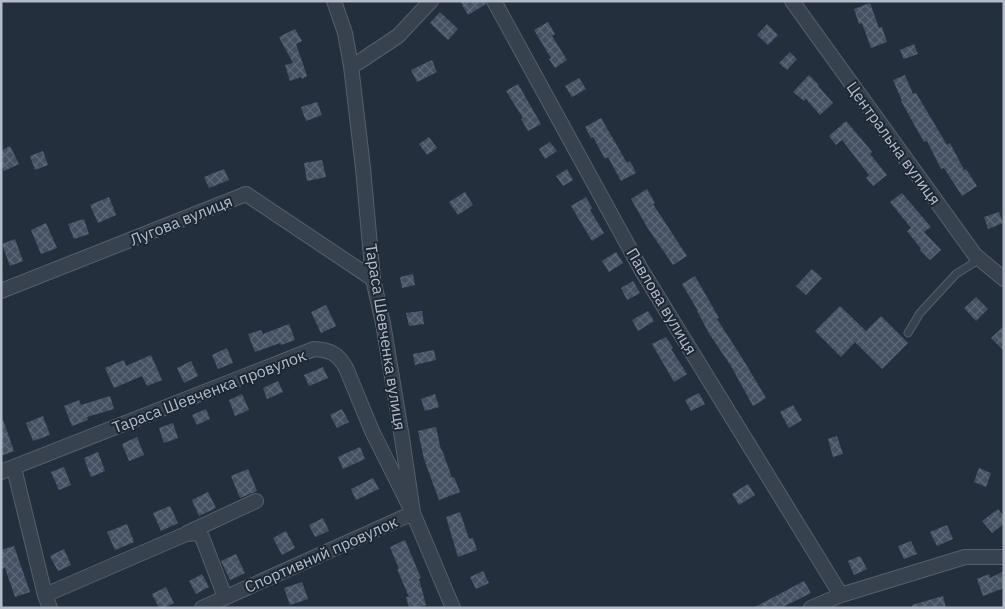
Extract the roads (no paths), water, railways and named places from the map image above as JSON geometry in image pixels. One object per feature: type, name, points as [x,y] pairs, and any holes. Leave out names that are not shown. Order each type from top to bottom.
[{"type":"street","name":"Тараса Шевченка вулиця","points":[[334,1],[345,33],[364,168],[373,279],[383,323],[413,513],[453,608]]},
{"type":"street","points":[[350,66],[398,36],[431,1]]},
{"type":"street","name":"Павлова вулиця","points":[[494,1],[642,271],[841,594]]},
{"type":"street","name":"Центральна вулиця","points":[[792,1],[975,254],[1004,279]]},
{"type":"street","name":"Лугова вулиця","points":[[1,292],[246,194],[373,279]]},
{"type":"street","name":"Тараса Шевченка провулок","points":[[7,470],[314,349],[331,352],[340,358],[372,431],[413,513]]},
{"type":"street","points":[[7,470],[48,601],[256,501]]},
{"type":"street","name":"Спортивний провулок","points":[[202,608],[413,513]]},
{"type":"street","points":[[186,534],[197,533],[202,537],[225,597]]},
{"type":"street","points":[[811,608],[841,594],[965,557],[1004,557]]},
{"type":"lane","points":[[908,333],[920,313],[956,274],[980,259]]}]
